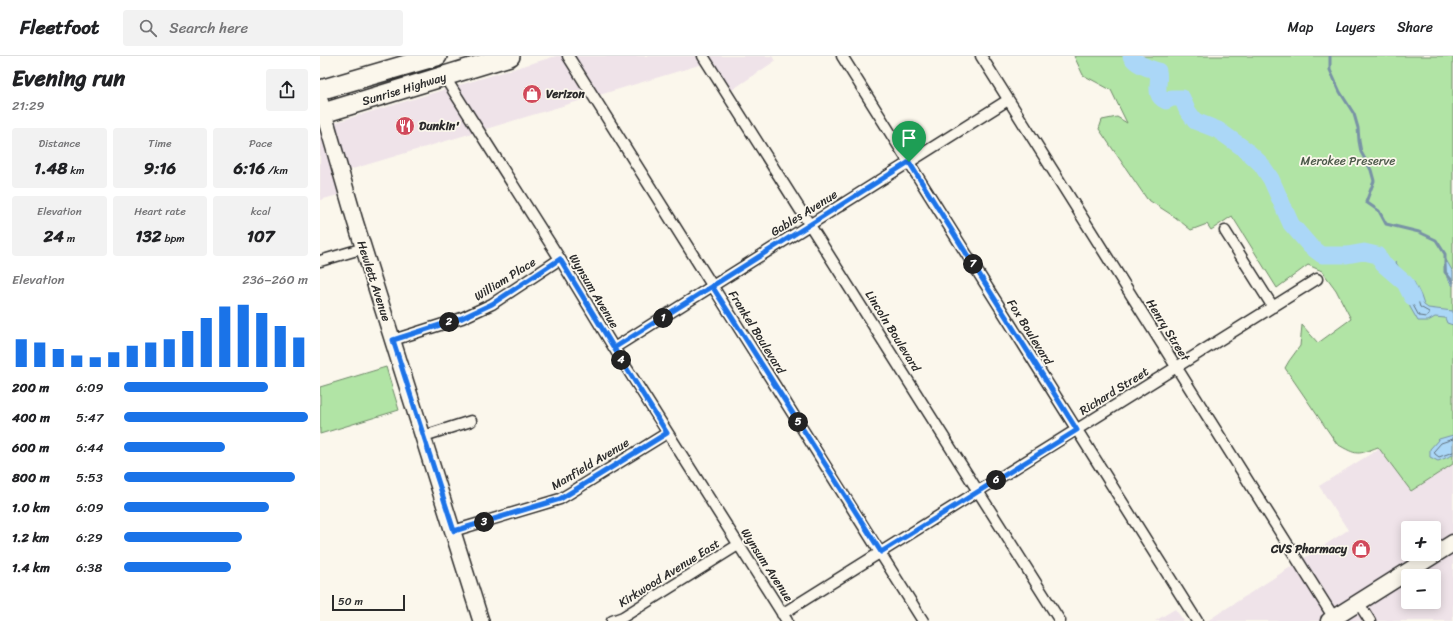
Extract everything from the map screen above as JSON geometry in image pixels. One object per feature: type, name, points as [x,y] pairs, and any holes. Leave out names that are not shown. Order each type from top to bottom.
[{"type":"highway","name":"Sunrise Highway","points":[[320,90],[437,56]]},
{"type":"highway","name":"Sunrise Highway","points":[[321,109],[444,76],[510,56]]},
{"type":"main road","points":[[1332,620],[1358,602],[1453,543]]},
{"type":"street","name":"Frankel Boulevard","points":[[568,56],[923,621]]},
{"type":"street","name":"Lincoln Boulevard","points":[[704,56],[1060,621]]},
{"type":"street","name":"Fox Boulevard","points":[[842,56],[1198,621]]},
{"type":"street","name":"Henry Street","points":[[981,56],[1176,367],[1332,620]]},
{"type":"street","name":"Wynsum Avenue","points":[[444,76],[560,259],[667,433],[785,618]]},
{"type":"street","name":"Gables Avenue","points":[[614,348],[1008,100]]},
{"type":"street","name":"Hewlett Avenue","points":[[321,109],[481,621]]},
{"type":"street","points":[[1225,231],[1273,307]]},
{"type":"street","points":[[320,261],[364,248]]},
{"type":"street","name":"William Place","points":[[393,340],[462,318],[492,304],[560,259]]},
{"type":"street","name":"Richard Street","points":[[785,618],[881,552],[1317,279]]},
{"type":"street","points":[[424,436],[471,421]]},
{"type":"street","name":"Manfield Avenue","points":[[454,531],[560,499],[667,433]]},
{"type":"street","name":"Kirkwood Avenue East","points":[[612,621],[623,617],[738,545]]},
{"type":"street","points":[[1358,602],[1370,621]]},
{"type":"shaded area","points":[[556,56],[772,56],[775,61],[726,94],[706,63],[339,173],[345,193],[320,200],[320,127]]},
{"type":"shaded area","points":[[1380,448],[1411,491],[1453,464],[1453,621],[1207,621],[1348,530],[1319,486]]},
{"type":"shaded area","points":[[1175,609],[1184,621],[1155,621]]},
{"type":"green space","name":"Merokee Preserve","points":[[1074,56],[1453,56],[1453,464],[1411,491],[1378,447],[1366,452],[1358,453],[1349,451],[1337,444],[1285,368],[1300,346],[1302,325],[1318,343],[1351,319],[1336,290],[1322,271],[1308,265],[1277,288],[1232,216],[1211,230],[1207,224],[1191,230],[1175,217],[1147,199],[1099,129],[1102,120],[1117,117],[1127,123],[1111,90],[1083,75]]},
{"type":"green space","points":[[386,367],[399,410],[320,434],[320,387]]},
{"type":"water","points":[[1445,258],[1453,272],[1453,286],[1447,278]]},
{"type":"water","points":[[1395,261],[1403,274],[1414,282],[1424,305],[1428,308],[1453,311],[1453,325],[1447,323],[1445,318],[1435,317],[1428,321],[1418,321],[1410,307],[1408,296],[1397,274]]},
{"type":"water","points":[[1453,435],[1453,455],[1438,461],[1430,457],[1430,449],[1439,439]]},
{"type":"waterway","points":[[1131,56],[1139,64],[1158,71],[1158,92],[1162,98],[1166,101],[1172,98],[1182,98],[1187,110],[1195,121],[1218,130],[1246,150],[1261,164],[1271,179],[1291,224],[1310,246],[1322,255],[1347,255],[1364,252],[1377,255],[1383,264],[1405,283],[1412,297]]},
{"type":"waterway","points":[[1330,56],[1330,70],[1340,92],[1354,114],[1358,128],[1361,152],[1371,170],[1374,181],[1366,202],[1379,211],[1386,224],[1419,232],[1436,240],[1445,254],[1445,272],[1453,282]]},
{"type":"place","name":"Verizon","points":[[532,94]]},
{"type":"place","name":"Dunkin'","points":[[405,126]]},
{"type":"place","name":"CVS Pharmacy","points":[[1361,549]]},
{"type":"route","points":[[909,162],[761,256],[712,286],[663,317],[614,348],[560,259],[492,304],[462,318],[393,340],[454,531],[560,499],[667,433],[614,348],[712,286],[881,552],[1077,430],[909,162]]}]
